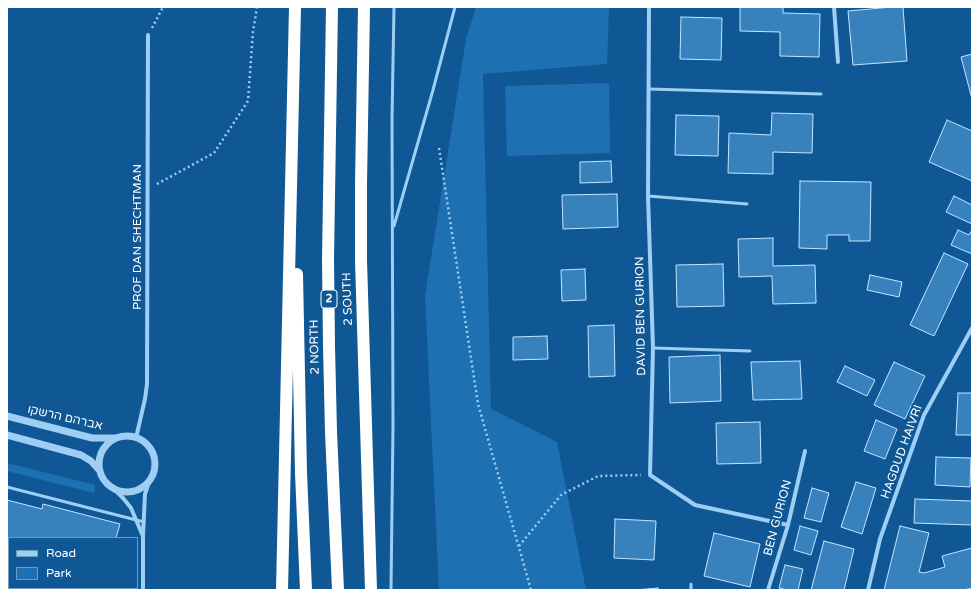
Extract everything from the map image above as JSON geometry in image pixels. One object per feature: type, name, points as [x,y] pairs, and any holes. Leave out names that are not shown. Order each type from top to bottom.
[{"type":"highway","points":[[282,590],[295,7]]},
{"type":"highway","name":"2 NORTH","points":[[332,7],[328,259],[331,432],[338,590]]},
{"type":"highway","name":"2 SOUTH","points":[[364,7],[361,260],[371,590]]},
{"type":"highway","points":[[293,105],[301,473],[306,590]]},
{"type":"street","name":"DAVID BEN GURION","points":[[650,7],[648,196],[653,348],[650,475]]},
{"type":"street","points":[[834,7],[838,62]]},
{"type":"street","name":"PROF DAN SHECHTMAN","points":[[136,438],[147,384],[148,35]]},
{"type":"street","name":"HAGDUD HAIVRI","points":[[868,590],[880,539],[924,415],[972,328]]},
{"type":"street","name":"אברהם הרשקו","points":[[7,416],[92,438],[106,439],[119,437]]},
{"type":"street","points":[[7,435],[81,455],[91,461],[100,471],[106,482],[127,503],[143,536]]},
{"type":"street","points":[[100,471],[99,461],[102,451],[109,443],[119,437],[125,436],[141,440],[149,446],[154,456],[154,472],[145,494],[143,590]]},
{"type":"street","name":"BEN GURION","points":[[768,590],[788,526],[805,451]]},
{"type":"street","points":[[650,475],[695,505],[788,526]]},
{"type":"street","points":[[114,489],[130,492],[141,489],[149,482]]},
{"type":"lane","points":[[391,590],[393,426],[392,118],[394,7]]},
{"type":"lane","points":[[392,244],[394,225],[455,7]]},
{"type":"lane","points":[[649,89],[821,94]]},
{"type":"lane","points":[[648,196],[747,204]]},
{"type":"lane","points":[[653,348],[750,351]]},
{"type":"lane","points":[[7,487],[144,522]]},
{"type":"lane","points":[[691,584],[691,590]]},
{"type":"path","points":[[148,35],[162,7]]},
{"type":"path","points":[[148,189],[214,153],[248,101],[253,32],[257,7]]},
{"type":"path","points":[[439,148],[478,404],[531,590]]},
{"type":"path","points":[[518,547],[561,495],[598,476],[650,475]]},
{"type":"green space","points":[[476,7],[609,7],[607,64],[483,74],[491,409],[557,442],[586,590],[439,590],[425,296],[466,39]]},
{"type":"green space","points":[[609,83],[610,153],[507,156],[505,86]]},
{"type":"green space","points":[[7,463],[95,485],[94,493],[7,471]]},
{"type":"building","points":[[740,7],[783,7],[783,13],[820,14],[819,57],[780,56],[780,32],[740,31]]},
{"type":"building","points":[[903,7],[907,61],[853,65],[848,11]]},
{"type":"building","points":[[681,17],[722,18],[721,60],[680,59]]},
{"type":"building","points":[[972,54],[972,99],[961,57]]},
{"type":"building","points":[[772,113],[813,114],[812,153],[773,152],[773,174],[728,173],[729,133],[771,135]]},
{"type":"building","points":[[676,115],[719,116],[718,156],[675,155]]},
{"type":"building","points":[[947,120],[972,131],[972,181],[929,162]]},
{"type":"building","points":[[611,161],[612,182],[580,183],[580,162]]},
{"type":"building","points":[[800,181],[871,182],[870,241],[849,241],[849,235],[827,235],[827,249],[799,248]]},
{"type":"building","points":[[617,194],[618,227],[563,229],[562,195]]},
{"type":"building","points":[[954,196],[972,205],[972,224],[946,212]]},
{"type":"building","points":[[958,230],[969,235],[972,230],[972,254],[951,245]]},
{"type":"building","points":[[773,238],[773,266],[815,265],[816,303],[773,304],[772,276],[739,277],[738,239]]},
{"type":"building","points":[[944,253],[968,264],[934,336],[910,325]]},
{"type":"building","points":[[723,264],[724,306],[677,307],[676,265]]},
{"type":"building","points":[[585,269],[586,300],[562,301],[561,270]]},
{"type":"building","points":[[870,275],[902,282],[899,297],[867,290]]},
{"type":"building","points":[[614,325],[615,376],[589,377],[588,326]]},
{"type":"building","points":[[547,336],[548,359],[513,360],[513,337]]},
{"type":"building","points":[[720,355],[721,401],[670,403],[669,357]]},
{"type":"building","points":[[800,361],[802,399],[753,400],[751,362]]},
{"type":"building","points":[[894,362],[925,376],[905,419],[874,405]]},
{"type":"building","points":[[845,366],[875,380],[867,396],[837,382]]},
{"type":"building","points":[[958,393],[972,393],[972,435],[956,435]]},
{"type":"building","points":[[876,420],[897,429],[885,459],[864,451]]},
{"type":"building","points":[[760,422],[761,463],[717,464],[716,423]]},
{"type":"building","points":[[936,457],[971,458],[970,487],[935,485]]},
{"type":"building","points":[[856,482],[876,488],[862,534],[841,527]]},
{"type":"building","points":[[812,488],[829,493],[821,522],[804,518]]},
{"type":"building","points":[[915,499],[972,501],[972,525],[914,523]]},
{"type":"building","points":[[7,500],[42,509],[43,504],[120,524],[116,537],[8,537],[7,557]]},
{"type":"building","points":[[615,519],[656,521],[654,560],[614,558]]},
{"type":"building","points":[[800,526],[818,531],[811,555],[794,550]]},
{"type":"building","points":[[900,526],[929,533],[919,572],[924,573],[945,567],[942,556],[972,548],[972,588],[964,590],[884,590]]},
{"type":"building","points":[[714,533],[760,544],[750,587],[704,576]]},
{"type":"building","points":[[824,541],[854,549],[844,590],[811,590]]},
{"type":"building","points":[[785,565],[803,569],[798,590],[779,588]]},
{"type":"building","points":[[7,584],[8,589],[15,590],[7,590]]},
{"type":"building","points":[[658,588],[658,590],[635,590]]},
{"type":"building","points":[[38,589],[103,589],[103,590]]}]
